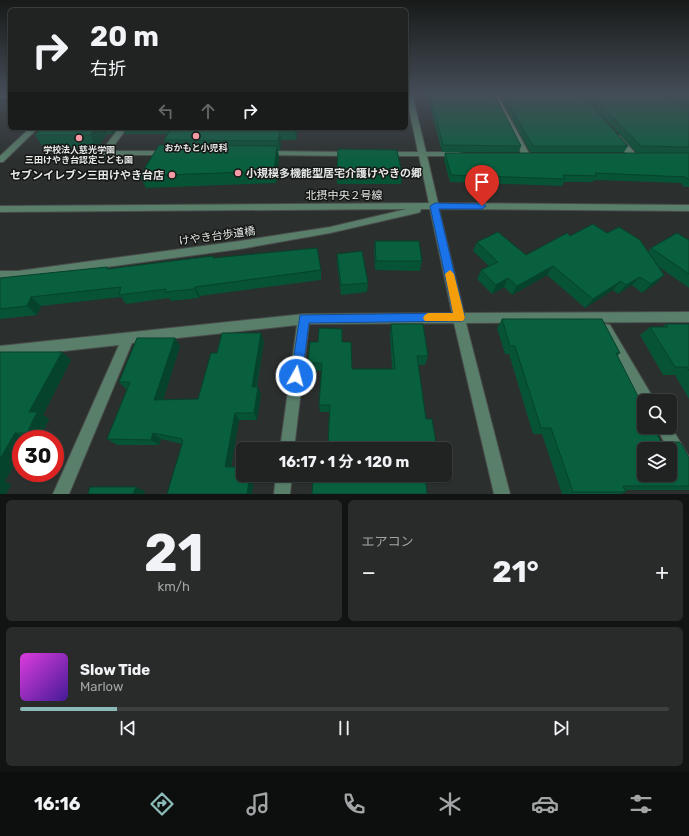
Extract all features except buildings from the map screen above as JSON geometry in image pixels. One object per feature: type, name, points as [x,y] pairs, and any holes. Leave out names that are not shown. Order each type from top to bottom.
[{"type":"street","points":[[414,117],[459,318],[502,494]]},
{"type":"street","points":[[506,117],[526,155]]},
{"type":"street","points":[[0,160],[32,130]]},
{"type":"street","points":[[121,130],[104,153],[176,153]]},
{"type":"street","points":[[613,133],[637,156],[618,156]]},
{"type":"street","points":[[255,153],[359,154]]},
{"type":"street","points":[[375,154],[470,154]]},
{"type":"street","name":"北摂中央２号線","points":[[0,209],[435,206],[689,208]]},
{"type":"street","name":"けやき台歩道橋","points":[[0,276],[240,246],[330,230],[435,206]]},
{"type":"street","points":[[599,317],[644,394]]},
{"type":"street","points":[[0,352],[304,318],[689,317]]},
{"type":"street","points":[[288,442],[304,318]]},
{"type":"street","points":[[61,494],[128,338]]},
{"type":"street","points":[[667,434],[689,471]]},
{"type":"street","points":[[282,494],[283,482]]},
{"type":"slow traffic","points":[[428,318],[459,318],[450,274]]},
{"type":"place","name":"おかもと小児科","points":[[196,136]]},
{"type":"place","name":"学校法人慈光学園 三田けやき台認定こども園","points":[[79,138]]},
{"type":"place","name":"小規模多機能型居宅介護けやきの郷","points":[[238,173]]},
{"type":"place","name":"セブンイレブン三田けやき台店","points":[[172,175]]},
{"type":"route","points":[[296,376],[304,318],[459,318],[435,206],[482,206]]}]
